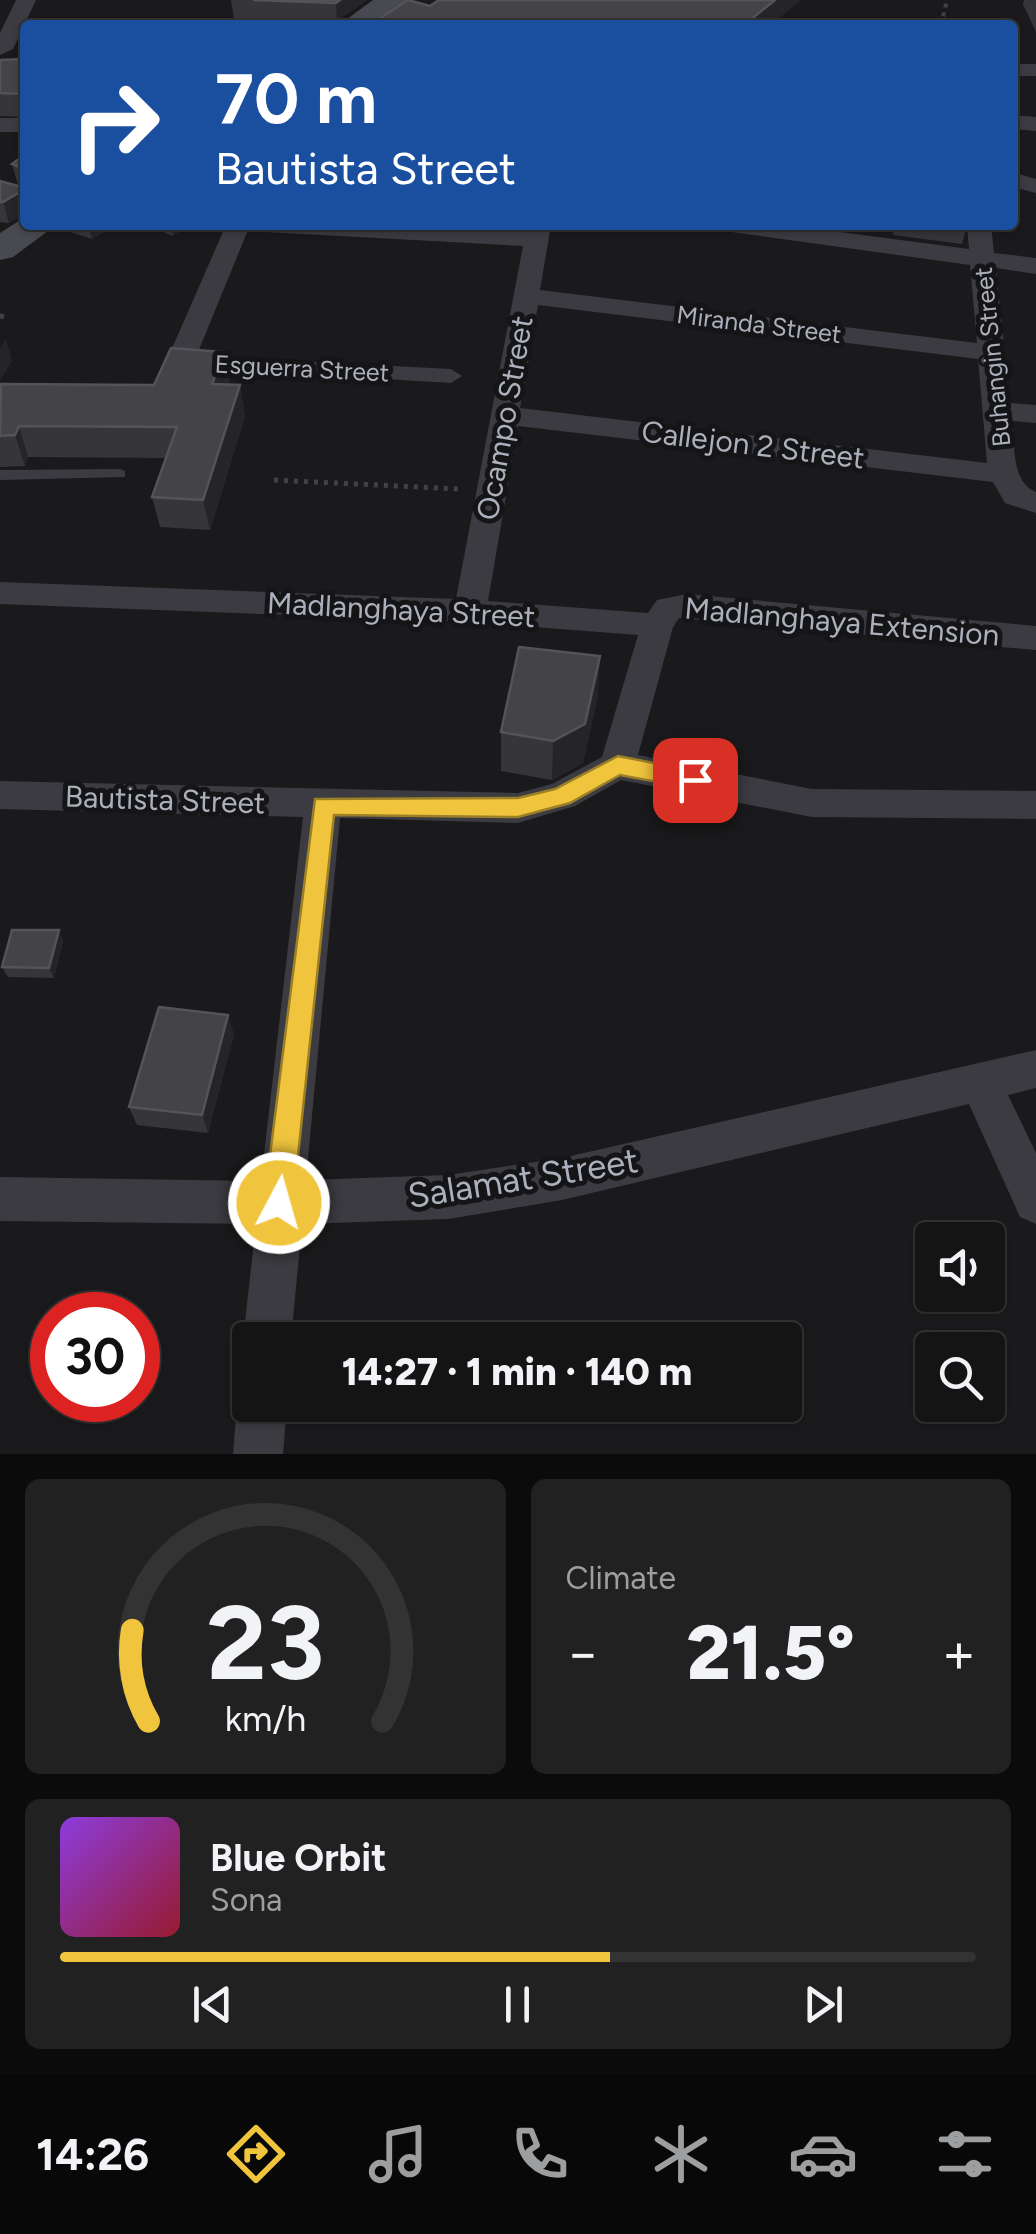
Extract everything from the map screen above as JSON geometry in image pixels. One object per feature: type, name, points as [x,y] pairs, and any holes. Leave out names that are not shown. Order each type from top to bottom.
[{"type":"main road","points":[[362,20],[394,0]]},
{"type":"main road","points":[[0,249],[30,230]]},
{"type":"street","points":[[10,48],[26,0]]},
{"type":"street","name":"Esguerra Street","points":[[236,230],[180,362],[452,376]]},
{"type":"street","points":[[460,230],[538,232]]},
{"type":"street","points":[[769,230],[1036,266]]},
{"type":"street","name":"Buhangin Street","points":[[979,230],[1005,482]]},
{"type":"street","name":"Ocampo Street","points":[[470,611],[538,232]]},
{"type":"street","name":"Miranda Street","points":[[527,296],[992,352]]},
{"type":"street","points":[[998,411],[1036,414]]},
{"type":"street","name":"Callejon 2 Street","points":[[503,415],[1005,482],[1026,502],[1036,503]]},
{"type":"street","name":"Madlanghaya Street","points":[[0,594],[470,611],[656,624]]},
{"type":"street","name":"Madlanghaya Extension","points":[[656,624],[669,608],[687,605],[1036,638]]},
{"type":"street","points":[[656,624],[618,765],[812,802],[1036,805]]},
{"type":"street","name":"Bautista Street","points":[[0,795],[518,808],[562,796],[618,765]]},
{"type":"street","points":[[269,1322],[324,805]]},
{"type":"street","name":"Salamat Street","points":[[0,1200],[279,1203],[448,1197],[562,1179],[1036,1069]]},
{"type":"street","points":[[981,1083],[1036,1202]]},
{"type":"street","points":[[258,1454],[261,1422]]},
{"type":"lane","points":[[0,475],[120,474]]},
{"type":"path","points":[[274,480],[290,484],[343,482],[491,490]]},
{"type":"building","points":[[253,0],[340,0],[336,3]]},
{"type":"building","points":[[408,0],[430,6],[439,0],[775,0],[750,20],[378,20]]},
{"type":"building","points":[[20,59],[20,94],[0,93],[0,60]]},
{"type":"building","points":[[0,181],[20,186],[20,192],[0,202]]},
{"type":"building","points":[[171,348],[225,352],[212,384],[240,385],[203,500],[152,497],[177,427],[19,426],[15,435],[0,436],[1,384],[154,385]]},
{"type":"building","points":[[519,647],[600,656],[585,724],[553,741],[501,732]]},
{"type":"building","points":[[12,930],[59,930],[49,968],[2,967]]},
{"type":"building","points":[[159,1007],[228,1015],[202,1115],[129,1107]]},
{"type":"route","points":[[279,1203],[324,805],[518,808],[562,796],[618,765],[695,780]]}]
